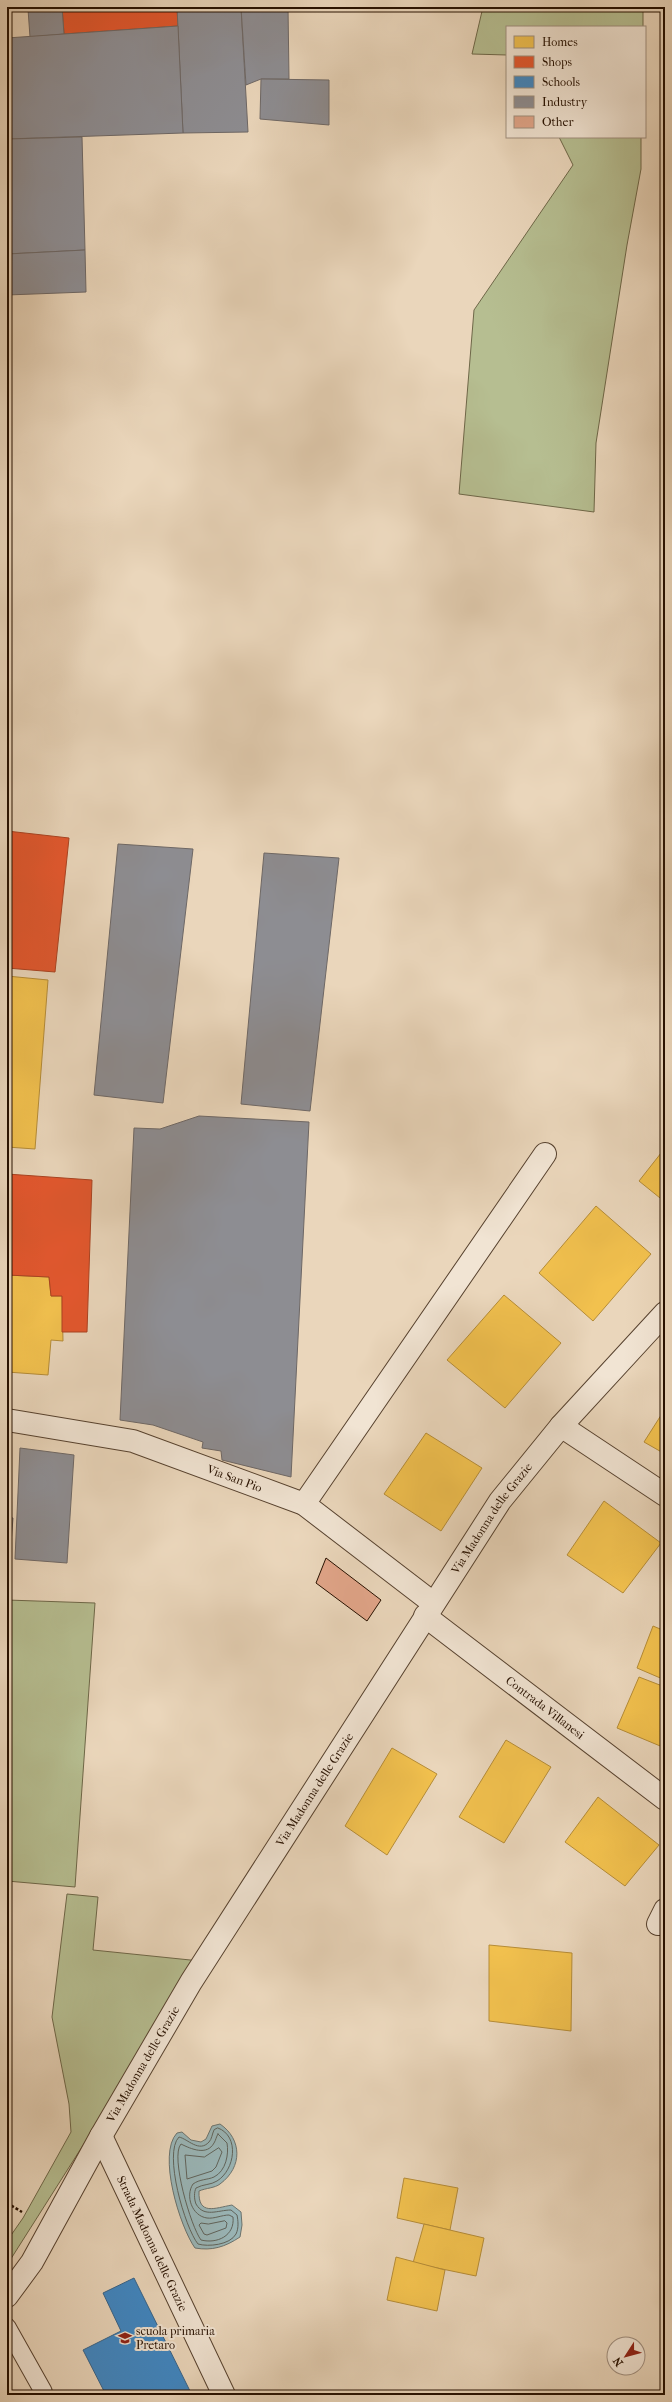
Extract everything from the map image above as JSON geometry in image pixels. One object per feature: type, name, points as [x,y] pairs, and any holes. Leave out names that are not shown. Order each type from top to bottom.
[{"type":"street","points":[[304,1504],[545,1154]]},
{"type":"street","name":"Via Madonna delle Grazie","points":[[7,2296],[32,2262],[101,2136],[192,1982],[500,1501],[561,1426],[665,1313]]},
{"type":"street","name":"Via San Pio","points":[[7,1420],[133,1441],[304,1504],[429,1610]]},
{"type":"street","points":[[561,1426],[665,1495]]},
{"type":"street","name":"Contrada Villanesi","points":[[429,1610],[665,1799]]},
{"type":"street","name":"Strada Madonna delle Grazie","points":[[101,2136],[224,2395]]},
{"type":"lane","points":[[7,2327],[43,2391],[40,2395]]},
{"type":"path","points":[[7,2203],[22,2212]]},
{"type":"green space","points":[[483,7],[643,7],[643,26],[506,26],[506,55],[472,54]]},
{"type":"green space","points":[[560,138],[641,138],[641,169],[627,245],[596,443],[594,512],[459,494],[474,310],[573,165]]},
{"type":"green space","points":[[7,1600],[95,1603],[75,1887],[7,1881]]},
{"type":"green space","points":[[67,1894],[98,1897],[93,1950],[200,1961],[7,2265],[7,2241],[23,2218],[71,2132],[69,2104],[52,2017]]},
{"type":"water","points":[[220,2124],[233,2137],[237,2153],[236,2162],[228,2177],[220,2184],[199,2191],[199,2199],[201,2204],[205,2207],[214,2208],[232,2205],[241,2212],[242,2225],[240,2237],[218,2247],[207,2249],[195,2248],[189,2238],[177,2208],[170,2173],[169,2157],[171,2143],[177,2133],[182,2132],[191,2140],[201,2142],[206,2139],[212,2126]]},
{"type":"building: Homes","points":[[7,976],[48,980],[35,1149],[7,1147]]},
{"type":"building: Homes","points":[[665,1148],[665,1202],[639,1181]]},
{"type":"building: Homes","points":[[596,1206],[651,1254],[593,1321],[539,1273]]},
{"type":"building: Homes","points":[[7,1275],[49,1277],[51,1296],[62,1296],[63,1341],[51,1340],[48,1375],[7,1372]]},
{"type":"building: Homes","points":[[504,1295],[561,1343],[505,1408],[447,1360]]},
{"type":"building: Homes","points":[[665,1409],[665,1454],[644,1442]]},
{"type":"building: Homes","points":[[426,1433],[482,1468],[441,1531],[384,1494]]},
{"type":"building: Homes","points":[[604,1501],[661,1543],[623,1593],[567,1555]]},
{"type":"building: Homes","points":[[653,1626],[665,1631],[665,1680],[637,1668]]},
{"type":"building: Homes","points":[[639,1677],[665,1687],[665,1748],[617,1728]]},
{"type":"building: Homes","points":[[506,1740],[551,1767],[504,1843],[459,1817]]},
{"type":"building: Homes","points":[[392,1748],[437,1774],[387,1855],[345,1826]]},
{"type":"building: Homes","points":[[598,1797],[659,1845],[625,1886],[565,1842]]},
{"type":"building: Homes","points":[[489,1945],[572,1953],[571,2031],[489,2021]]},
{"type":"building: Homes","points":[[404,2178],[458,2188],[450,2230],[397,2218]]},
{"type":"building: Homes","points":[[424,2224],[484,2238],[476,2276],[413,2263]]},
{"type":"building: Homes","points":[[396,2257],[445,2270],[437,2311],[387,2300]]},
{"type":"building: Shops","points":[[62,7],[177,7],[178,26],[64,34]]},
{"type":"building: Shops","points":[[7,831],[69,838],[55,972],[7,968]]},
{"type":"building: Shops","points":[[7,1174],[92,1180],[87,1332],[62,1332],[62,1296],[51,1296],[49,1277],[7,1275]]},
{"type":"building: Schools","points":[[134,2278],[192,2395],[106,2395],[83,2350],[121,2331],[103,2293]]},
{"type":"building: Industry","points":[[10,7],[62,7],[64,34],[30,37],[28,9],[10,10]]},
{"type":"building: Industry","points":[[177,7],[241,7],[248,132],[183,133]]},
{"type":"building: Industry","points":[[241,7],[288,7],[289,79],[261,79],[246,85]]},
{"type":"building: Industry","points":[[178,26],[183,133],[7,139],[7,38]]},
{"type":"building: Industry","points":[[261,79],[329,80],[329,125],[260,119]]},
{"type":"building: Industry","points":[[82,137],[85,250],[7,254],[7,139]]},
{"type":"building: Industry","points":[[85,250],[86,292],[7,295],[7,254]]},
{"type":"building: Industry","points":[[118,844],[193,849],[163,1103],[94,1095]]},
{"type":"building: Industry","points":[[264,853],[339,858],[310,1111],[241,1104]]},
{"type":"building: Industry","points":[[199,1116],[309,1122],[291,1477],[222,1460],[221,1451],[202,1448],[203,1442],[153,1425],[120,1420],[134,1128],[160,1129]]},
{"type":"building: Industry","points":[[20,1448],[74,1455],[67,1563],[15,1559]]},
{"type":"building: Industry","points":[[7,1517],[13,1518],[9,1569],[7,1569]]},
{"type":"building: Other","points":[[326,1558],[381,1600],[367,1621],[316,1583]]},
{"type":"place","name":"scuola primaria Pretaro","points":[[125,2338]]}]
